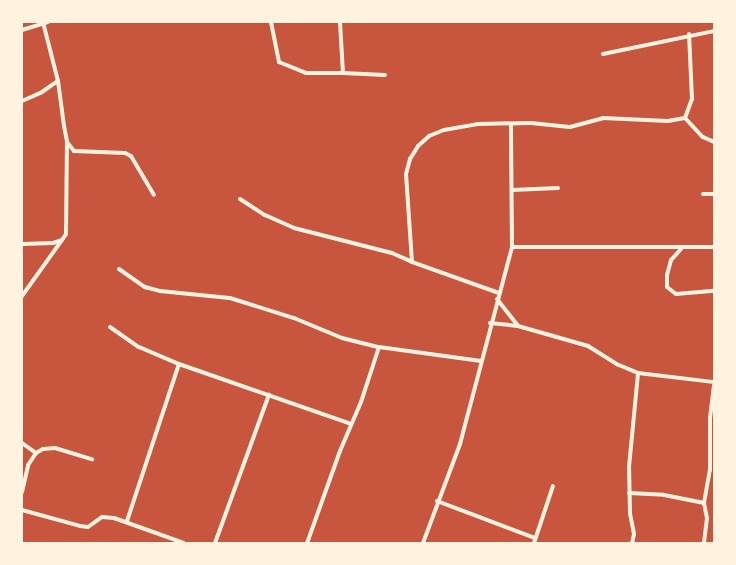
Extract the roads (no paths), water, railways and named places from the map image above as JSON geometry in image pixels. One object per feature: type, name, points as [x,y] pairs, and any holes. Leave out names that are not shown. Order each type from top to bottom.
[{"type":"street","points":[[271,22],[279,62],[306,73],[385,75]]},
{"type":"street","points":[[340,22],[343,73]]},
{"type":"street","points":[[22,30],[45,23],[58,81],[67,142],[66,234],[22,296]]},
{"type":"street","points":[[603,54],[689,34],[714,31]]},
{"type":"street","points":[[685,118],[692,99],[689,34]]},
{"type":"street","points":[[22,101],[42,92],[58,81]]},
{"type":"street","points":[[412,262],[406,174],[410,159],[418,146],[429,136],[444,130],[478,124],[531,123],[570,127],[603,118],[668,121],[685,118]]},
{"type":"street","points":[[685,118],[703,137],[714,142]]},
{"type":"street","points":[[423,543],[437,501],[460,444],[490,323],[512,247],[511,124]]},
{"type":"street","points":[[67,142],[74,151],[119,152],[131,156],[154,195]]},
{"type":"street","points":[[512,190],[558,188]]},
{"type":"street","points":[[703,194],[714,194]]},
{"type":"street","points":[[240,199],[265,216],[294,228],[392,253],[412,262],[499,293]]},
{"type":"street","points":[[22,244],[62,240]]},
{"type":"street","points":[[512,247],[681,249],[714,247]]},
{"type":"street","points":[[681,249],[671,260],[667,275],[667,287],[676,294],[714,291]]},
{"type":"street","points":[[119,269],[145,287],[160,292],[230,298],[294,318],[342,338],[379,347],[481,361]]},
{"type":"street","points":[[497,299],[518,326]]},
{"type":"street","points":[[490,323],[518,326],[588,346],[619,365],[638,373],[714,382]]},
{"type":"street","points":[[110,327],[139,347],[179,364],[351,424]]},
{"type":"street","points":[[307,543],[351,424],[361,402],[379,347]]},
{"type":"street","points":[[127,522],[179,364]]},
{"type":"street","points":[[632,543],[634,534],[629,493],[629,467],[638,373]]},
{"type":"street","points":[[704,543],[707,518],[704,503],[710,470],[710,418],[714,385]]},
{"type":"street","points":[[215,543],[269,395]]},
{"type":"street","points":[[22,443],[36,452]]},
{"type":"street","points":[[22,492],[28,465],[36,452],[44,448],[54,448],[92,459]]},
{"type":"street","points":[[437,501],[534,541],[553,486]]},
{"type":"street","points":[[629,493],[664,494],[704,503]]},
{"type":"street","points":[[22,510],[88,527],[106,516],[184,543]]}]
